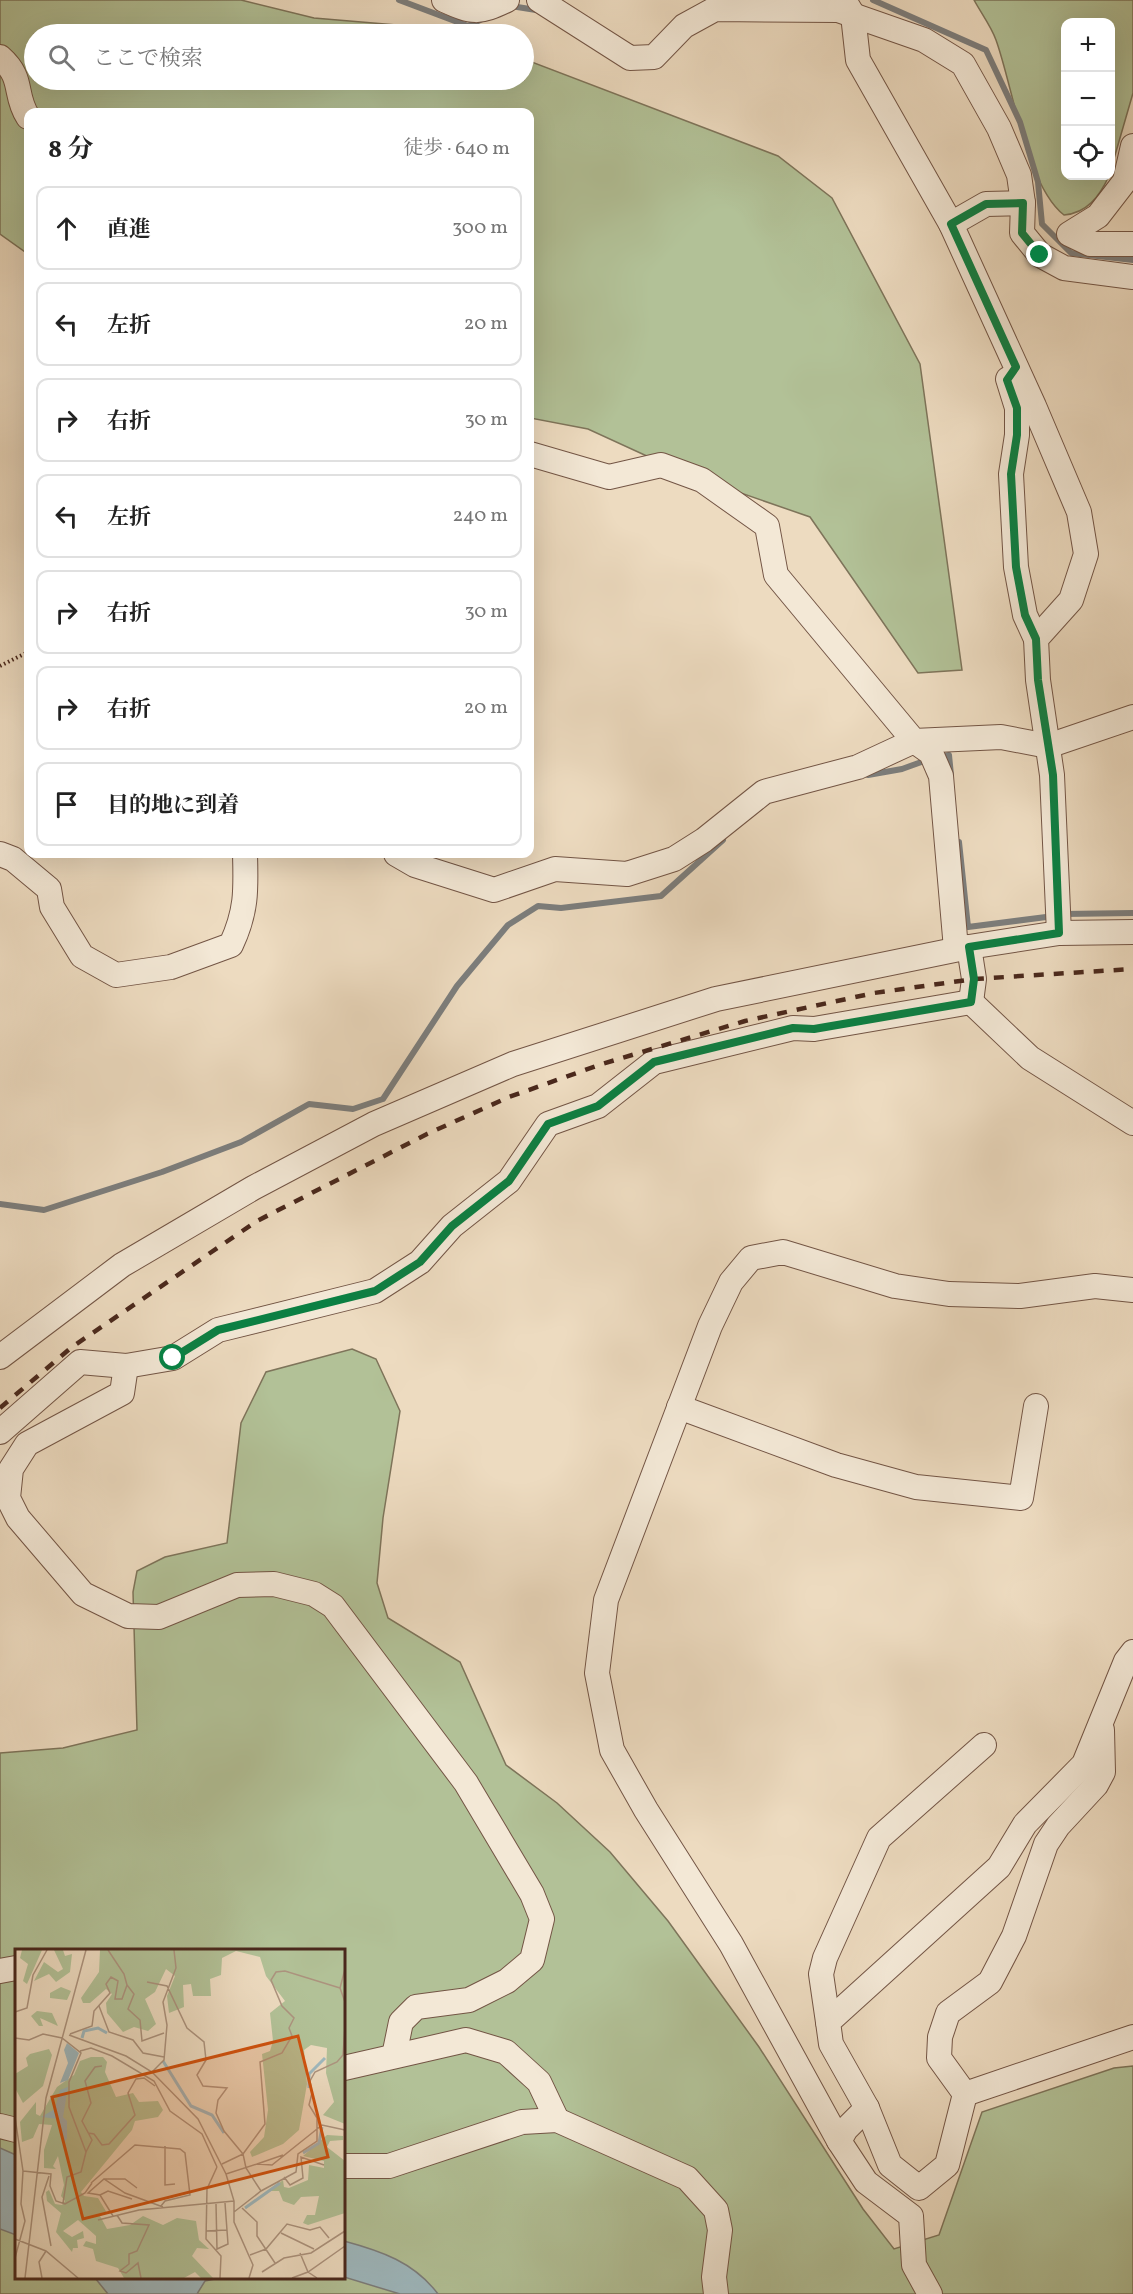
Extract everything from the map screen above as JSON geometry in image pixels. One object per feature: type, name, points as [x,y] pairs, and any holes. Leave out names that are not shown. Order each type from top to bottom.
[{"type":"street","points":[[444,0],[464,9],[484,11],[507,0]]},
{"type":"street","points":[[539,0],[630,58],[654,57],[684,26],[715,9],[838,10],[848,8],[924,40],[963,64],[999,128],[1015,166],[1023,203],[1022,233],[1040,255],[1064,268],[1133,277]]},
{"type":"street","points":[[848,8],[858,60],[951,224],[1079,512],[1086,554],[1071,600],[1036,639]]},
{"type":"street","points":[[0,57],[14,69],[24,111]]},
{"type":"street","points":[[1133,146],[1125,181],[1098,216],[1068,234],[1090,244],[1133,244]]},
{"type":"street","points":[[951,224],[986,204],[1023,203]]},
{"type":"street","points":[[1016,367],[1007,380],[1017,408],[1017,435],[1011,474],[1016,567],[1025,615],[1036,639],[1038,680],[1053,775],[1059,933]]},
{"type":"street","points":[[534,455],[609,477],[662,465],[702,480],[767,526],[776,575],[914,741],[931,753],[941,776],[963,948],[974,979],[971,1002]]},
{"type":"street","points":[[403,858],[415,865],[494,890],[555,869],[627,874],[674,859],[704,840],[764,792],[858,767],[914,741],[1001,737],[1048,746],[1133,717]]},
{"type":"street","points":[[0,854],[13,859],[49,889],[52,908],[81,956],[116,975],[171,967],[231,945],[239,929],[247,895],[244,858]]},
{"type":"street","points":[[0,1357],[122,1265],[253,1188],[375,1124],[513,1064],[716,999],[963,948],[1059,933],[1133,932]]},
{"type":"street","points":[[971,1002],[1030,1058],[1133,1123]]},
{"type":"street","points":[[0,1432],[80,1362],[126,1366],[173,1358],[218,1330],[375,1291],[420,1262],[452,1226],[509,1181],[548,1124],[598,1106],[654,1062],[793,1028],[814,1029],[971,1002]]},
{"type":"street","points":[[930,2294],[915,2265],[911,2217],[866,2182],[839,2140],[731,1944],[646,1810],[612,1750],[597,1673],[606,1599],[679,1407],[731,1282],[751,1258],[783,1252],[895,1286],[949,1294],[1020,1296],[1095,1286],[1133,1290]]},
{"type":"street","points":[[126,1366],[122,1393],[27,1444],[11,1469],[8,1498],[18,1518],[83,1594],[128,1616],[159,1617],[237,1585],[274,1584],[314,1594],[333,1606],[466,1783],[532,1894],[542,1919],[531,1960],[507,1981],[469,2000],[416,2007],[401,2022],[394,2056]]},
{"type":"street","points":[[679,1407],[836,1465],[916,1487],[1021,1498],[1036,1406]]},
{"type":"street","points":[[828,2022],[999,1867],[1024,1824],[1084,1764],[1126,1661],[1133,1652]]},
{"type":"street","points":[[965,2094],[939,2058],[940,2037],[948,2013],[990,1982],[1014,1936],[1046,1844],[1058,1826],[1096,1785],[1103,1772],[1101,1720]]},
{"type":"street","points":[[965,2094],[947,2165],[919,2188],[890,2165],[867,2108],[831,2044],[821,1974],[825,1958],[879,1838],[984,1745]]},
{"type":"street","points":[[0,1971],[15,1968]]},
{"type":"street","points":[[965,2094],[1133,2037]]},
{"type":"street","points":[[345,2068],[466,2040],[507,2052],[539,2082],[557,2120]]},
{"type":"street","points":[[839,2140],[846,2128],[867,2108]]},
{"type":"street","points":[[345,2166],[389,2166],[522,2122],[557,2120],[687,2178],[716,2210],[720,2230],[714,2277],[716,2294]]},
{"type":"street","points":[[0,2126],[15,2130]]},
{"type":"path","points":[[0,666],[24,654]]},
{"type":"green space","points":[[0,0],[241,0],[314,18],[385,24],[24,24],[24,90],[534,90],[534,63],[778,156],[832,198],[920,364],[962,670],[918,673],[810,517],[686,474],[588,429],[534,419],[534,108],[24,108],[24,251],[0,234]]},
{"type":"green space","points":[[974,0],[1133,0],[1133,93],[1115,155],[1115,18],[1061,18],[1061,180],[1107,180],[1091,203],[1079,211],[1064,215],[1051,201],[1040,182],[1030,159],[996,40]]},
{"type":"green space","points":[[352,1349],[376,1359],[400,1411],[383,1518],[377,1583],[388,1618],[460,1662],[506,1765],[557,1803],[610,1852],[668,1921],[759,2047],[863,2209],[894,2249],[939,2235],[982,2112],[1114,2068],[1133,2066],[1133,2294],[0,2294],[0,1753],[63,1748],[137,1730],[133,1592],[137,1571],[165,1557],[227,1543],[241,1423],[266,1372]]},
{"type":"water","points":[[0,2148],[15,2155],[15,2235],[0,2229]]},
{"type":"water","points":[[345,2241],[396,2259],[429,2283],[438,2294],[400,2294],[345,2277]]},
{"type":"water","points":[[96,2279],[215,2279],[205,2281],[197,2294],[108,2294]]},
{"type":"waterway","points":[[399,0],[463,24]]},
{"type":"waterway","points":[[873,0],[986,50],[1020,122],[1038,182],[1042,224],[1071,253],[1133,260]]},
{"type":"waterway","points":[[511,6],[536,10]]},
{"type":"waterway","points":[[472,24],[482,19]]},
{"type":"waterway","points":[[937,758],[949,755],[951,775]]},
{"type":"waterway","points":[[868,775],[902,769],[927,760]]},
{"type":"waterway","points":[[0,1204],[44,1210],[162,1172],[241,1142],[309,1104],[353,1109],[383,1099],[457,986],[508,925],[538,906],[561,908],[661,896],[723,840]]},
{"type":"waterway","points":[[959,842],[968,927],[1054,916]]},
{"type":"waterway","points":[[1064,914],[1133,913]]},
{"type":"railway","points":[[0,1408],[72,1347],[257,1221],[427,1134],[509,1097],[602,1064],[745,1021],[874,993],[974,979],[1133,969]]},
{"type":"route","points":[[173,1358],[218,1330],[375,1291],[420,1262],[452,1226],[509,1181],[548,1124],[598,1106],[654,1062],[793,1028],[814,1029],[971,1002],[974,979],[969,947],[1059,933],[1053,775],[1038,680],[1036,639],[1025,615],[1016,567],[1011,474],[1017,435],[1017,408],[1007,380],[1016,367],[951,224],[986,204],[1023,203],[1022,233],[1040,255]]}]
